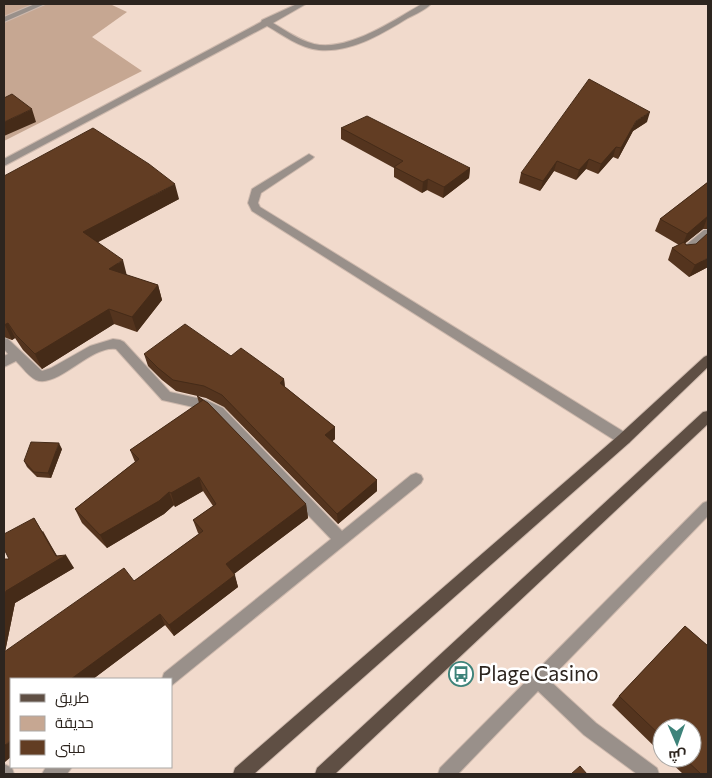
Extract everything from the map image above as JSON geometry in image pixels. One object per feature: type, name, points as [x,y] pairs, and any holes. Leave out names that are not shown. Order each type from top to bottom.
[{"type":"main road","points":[[241,774],[624,439],[708,360]]},
{"type":"main road","points":[[324,774],[708,416]]},
{"type":"street","points":[[4,20],[41,4]]},
{"type":"street","points":[[4,163],[265,22],[302,4]]},
{"type":"street","points":[[265,22],[302,43],[318,47],[337,48],[354,43],[427,4]]},
{"type":"street","points":[[309,157],[256,191],[253,203],[256,209],[624,439]]},
{"type":"street","points":[[685,252],[708,233]]},
{"type":"street","points":[[4,342],[39,376],[48,375],[97,348],[108,344],[120,345],[166,396],[175,400],[209,406],[218,412],[342,540]]},
{"type":"street","points":[[4,362],[16,355]]},
{"type":"street","points":[[171,678],[416,479]]},
{"type":"street","points":[[446,774],[708,507]]},
{"type":"street","points":[[538,681],[590,729],[651,774]]},
{"type":"street","points":[[50,774],[61,768]]},
{"type":"green space","points":[[4,4],[110,4],[127,12],[92,37],[142,71],[4,141]]},
{"type":"building","points":[[589,79],[650,112],[636,121],[621,148],[616,147],[601,164],[589,159],[579,170],[557,161],[543,181],[521,173]]},
{"type":"building","points":[[12,94],[32,109],[4,122],[4,98]]},
{"type":"building","points":[[367,116],[470,168],[444,187],[428,179],[423,182],[394,167],[403,161],[341,128]]},
{"type":"building","points":[[93,128],[149,164],[175,184],[83,232],[123,260],[109,269],[158,285],[132,317],[109,309],[35,354],[16,335],[8,323],[4,325],[4,176]]},
{"type":"building","points":[[708,182],[708,216],[687,234],[660,219]]},
{"type":"building","points":[[708,233],[708,258],[695,265],[672,248],[684,242],[686,245],[696,244]]},
{"type":"building","points":[[185,324],[231,356],[241,348],[284,379],[280,383],[335,427],[325,435],[377,480],[337,514],[222,395],[204,386],[173,380],[144,354]]},
{"type":"building","points":[[197,396],[208,403],[306,504],[226,564],[235,575],[169,625],[160,614],[72,678],[10,678],[10,741],[4,746],[4,652],[124,568],[134,581],[203,531],[193,520],[216,504],[199,477],[171,493],[169,492],[159,501],[100,535],[75,509],[139,459],[130,450],[203,400]]},
{"type":"building","points":[[31,442],[59,443],[48,473],[34,472],[24,461]]},
{"type":"building","points":[[34,518],[56,556],[66,555],[6,591],[4,599],[4,559],[9,559],[4,549],[4,534]]},
{"type":"building","points":[[685,626],[708,646],[708,774],[701,774],[695,768],[702,768],[702,718],[652,718],[652,727],[619,696]]},
{"type":"building","points":[[580,766],[587,774],[571,774]]},
{"type":"place","name":"Plage Casino","points":[[461,674]]}]
